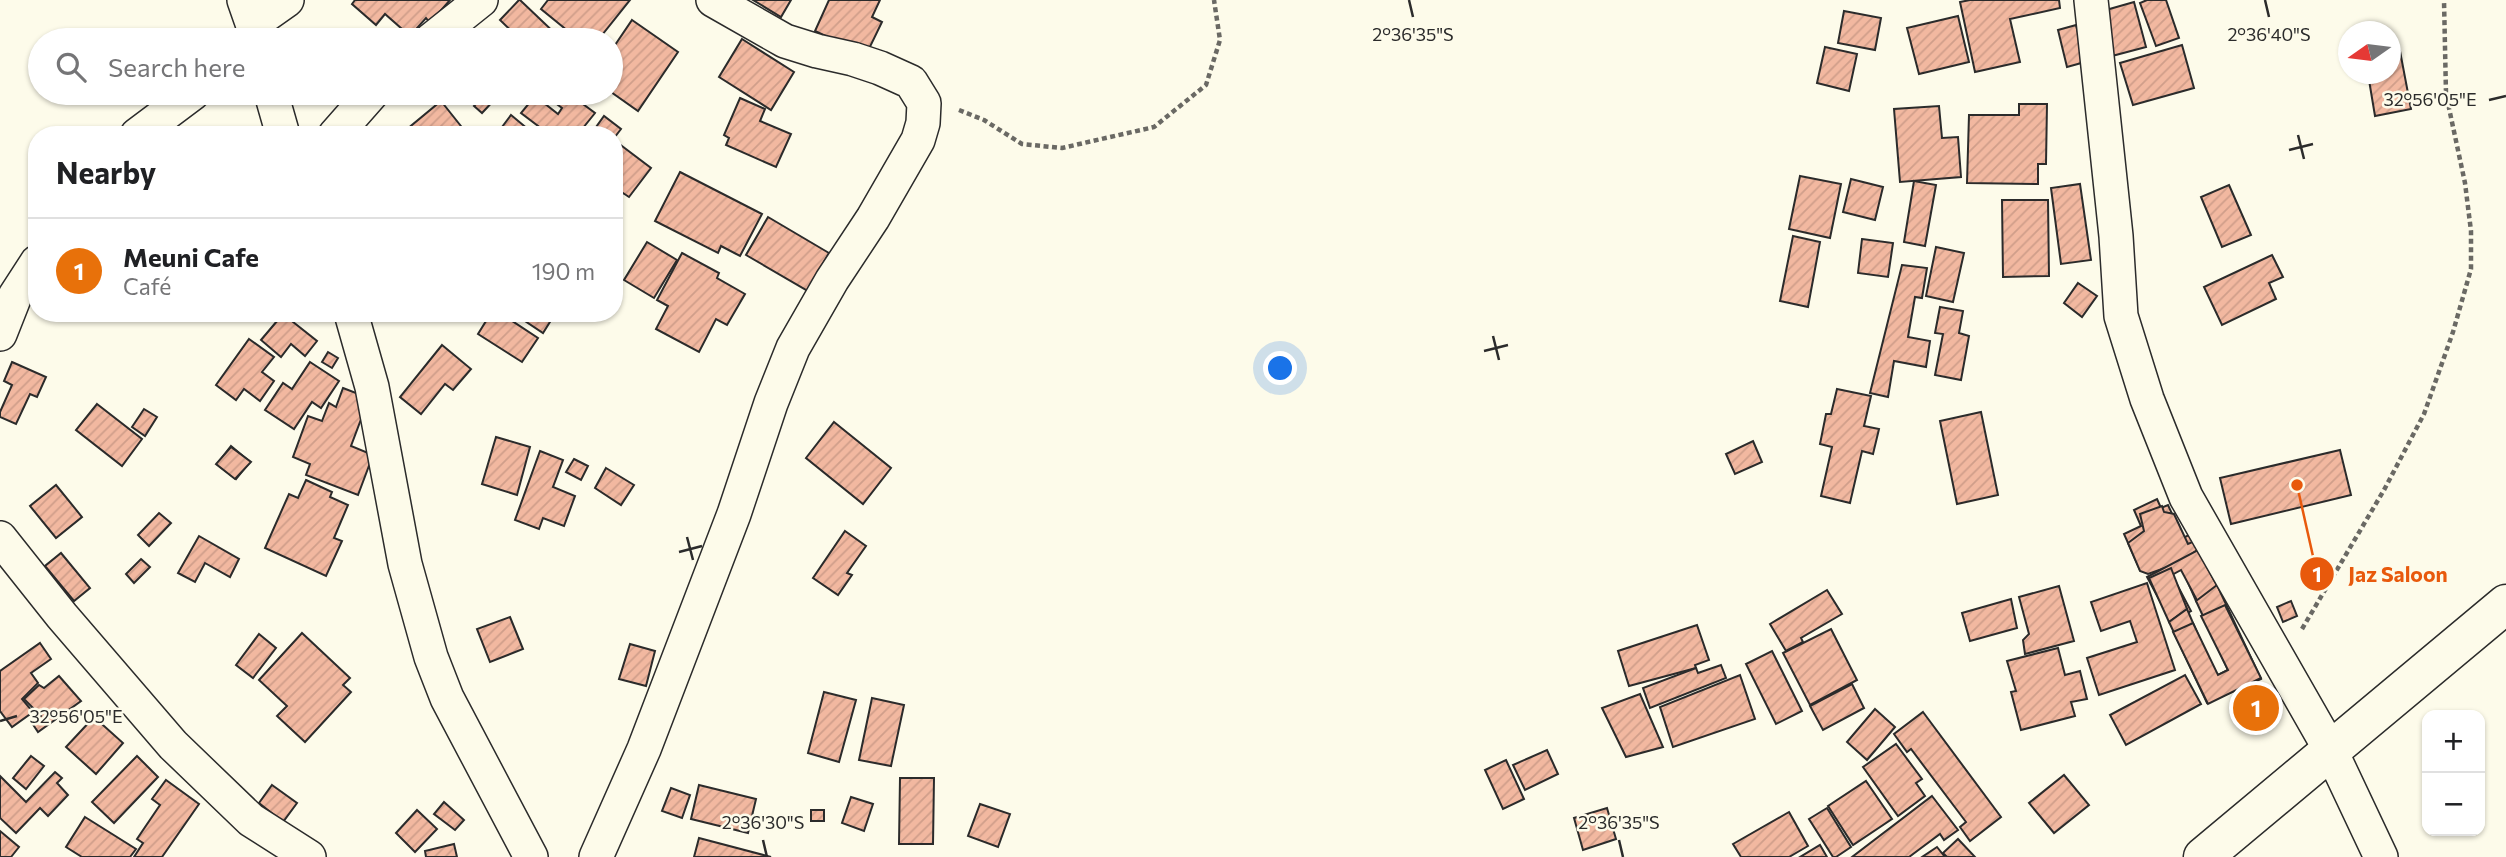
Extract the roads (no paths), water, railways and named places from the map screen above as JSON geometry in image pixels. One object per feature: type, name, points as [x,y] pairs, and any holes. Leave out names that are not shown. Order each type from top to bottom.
[{"type":"highway","points":[[2203,857],[2506,604]]},
{"type":"street","points":[[252,27],[287,0]]},
{"type":"street","points":[[446,28],[481,0]]},
{"type":"street","points":[[596,857],[643,749],[734,514],[771,403],[793,348],[832,280],[873,218],[918,140],[923,123],[923,103],[911,82],[853,58],[785,41],[713,0]]},
{"type":"street","points":[[2091,0],[2116,236],[2121,316],[2147,399],[2186,497],[2330,749],[2381,857]]},
{"type":"street","points":[[149,126],[177,105]]},
{"type":"street","points":[[274,105],[280,126]]},
{"type":"street","points":[[343,126],[361,105]]},
{"type":"street","points":[[0,334],[15,296],[28,276]]},
{"type":"street","points":[[354,322],[372,387],[405,564],[431,657],[447,698],[531,857]]},
{"type":"street","points":[[0,538],[62,616],[173,745],[251,820],[309,857]]},
{"type":"place","name":"Jaz Saloon","points":[[2297,485]]},
{"type":"place","name":"Meuni Cafe","points":[[2256,708]]}]
